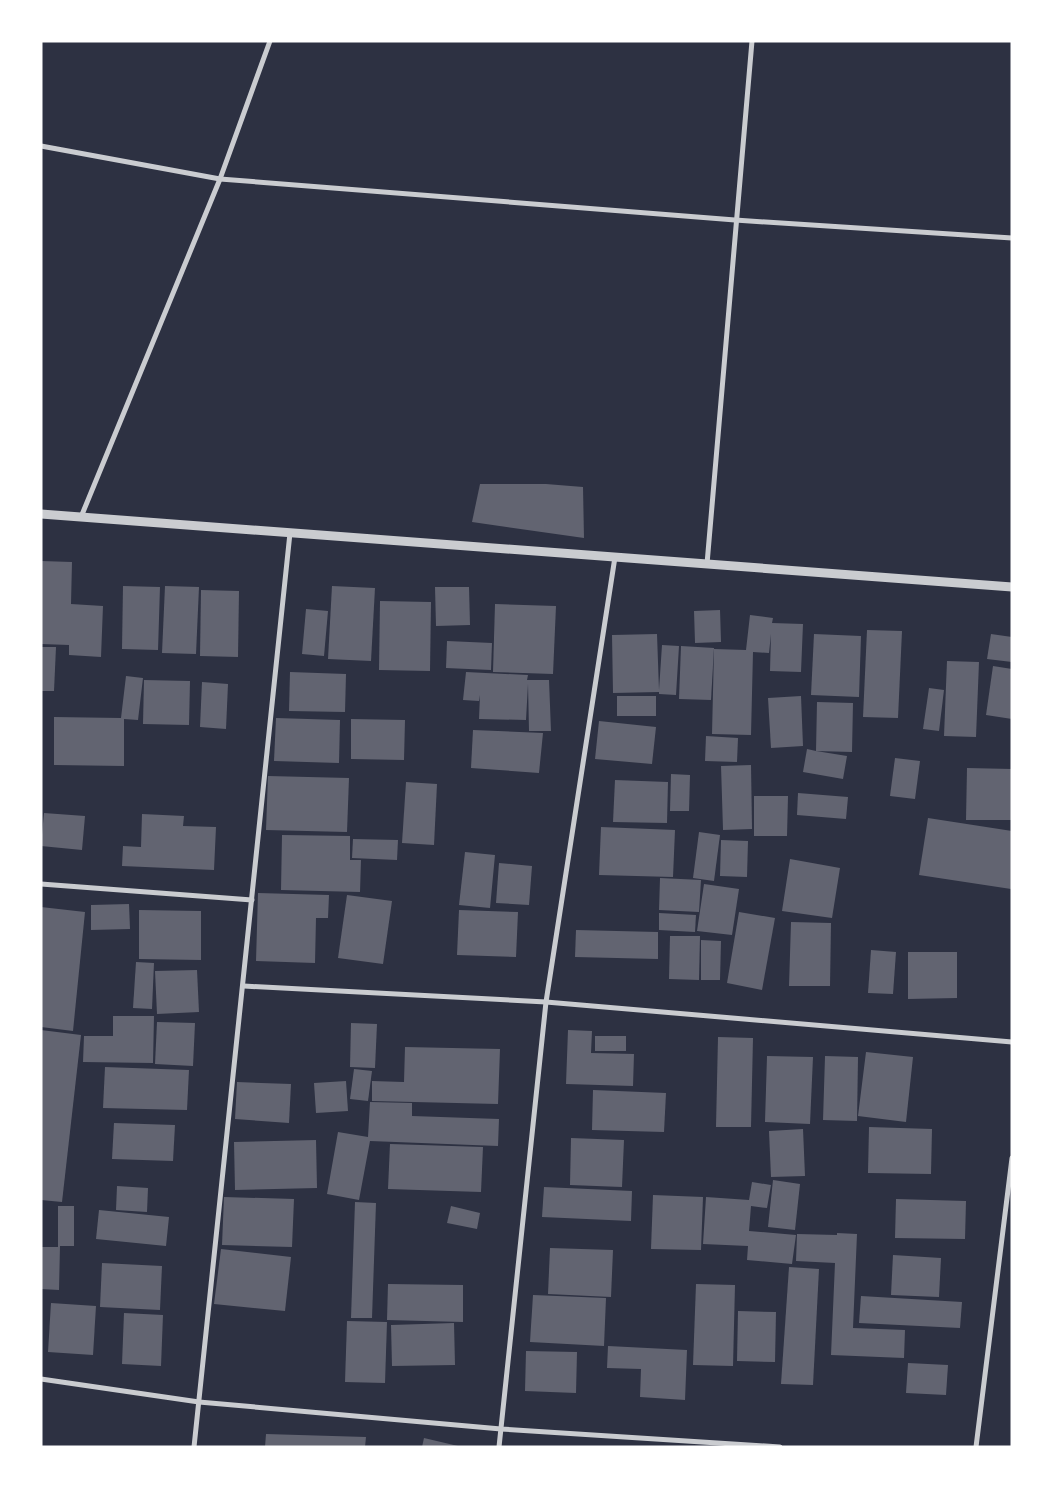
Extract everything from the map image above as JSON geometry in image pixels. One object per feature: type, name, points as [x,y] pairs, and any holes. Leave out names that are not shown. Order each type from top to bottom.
[{"type":"street","points":[[81,518],[220,179],[270,41]]},
{"type":"street","points":[[706,564],[752,41]]},
{"type":"street","points":[[41,146],[220,179],[735,220],[1012,238]]},
{"type":"street","points":[[41,514],[1012,587]]},
{"type":"street","points":[[194,1447],[244,986],[290,533]]},
{"type":"street","points":[[498,1447],[546,1002],[615,557]]},
{"type":"street","points":[[41,884],[252,900]]},
{"type":"street","points":[[244,986],[546,1002],[1012,1042]]},
{"type":"street","points":[[976,1447],[1012,1158]]},
{"type":"street","points":[[41,1379],[200,1402],[501,1429],[780,1447]]},
{"type":"building","points":[[480,484],[546,484],[583,487],[584,538],[472,522]]},
{"type":"building","points":[[41,561],[72,562],[71,604],[103,606],[101,657],[69,655],[69,645],[41,644]]},
{"type":"building","points":[[123,586],[160,587],[158,650],[122,649]]},
{"type":"building","points":[[165,586],[199,587],[196,654],[162,653]]},
{"type":"building","points":[[332,586],[375,588],[371,661],[328,659]]},
{"type":"building","points":[[435,587],[469,587],[470,625],[436,626]]},
{"type":"building","points":[[201,590],[239,591],[238,657],[200,656]]},
{"type":"building","points":[[380,601],[431,602],[430,671],[379,670]]},
{"type":"building","points":[[495,604],[556,606],[553,674],[493,672]]},
{"type":"building","points":[[306,609],[328,611],[324,656],[302,654]]},
{"type":"building","points":[[720,610],[721,642],[695,643],[694,611]]},
{"type":"building","points":[[750,615],[773,618],[772,623],[803,624],[801,672],[770,671],[771,634],[769,653],[753,652],[751,735],[712,734],[714,649],[746,650]]},
{"type":"building","points":[[867,630],[902,631],[898,718],[863,717]]},
{"type":"building","points":[[657,634],[659,690],[662,645],[679,646],[676,695],[659,694],[659,692],[613,693],[612,635]]},
{"type":"building","points":[[814,634],[861,636],[859,697],[811,695]]},
{"type":"building","points":[[991,634],[1012,637],[1012,662],[987,659]]},
{"type":"building","points":[[447,641],[492,643],[491,670],[446,668]]},
{"type":"building","points":[[681,646],[714,648],[711,700],[679,699]]},
{"type":"building","points":[[41,647],[56,647],[54,691],[41,691]]},
{"type":"building","points":[[947,661],[979,662],[976,737],[944,736]]},
{"type":"building","points":[[993,666],[1012,669],[1012,719],[986,715]]},
{"type":"building","points":[[290,672],[346,674],[345,712],[289,711]]},
{"type":"building","points":[[466,672],[528,675],[527,680],[549,680],[551,731],[529,731],[528,684],[526,720],[479,719],[480,695],[479,701],[463,700]]},
{"type":"building","points":[[126,676],[143,678],[138,720],[124,719],[124,766],[54,765],[54,717],[121,718]]},
{"type":"building","points":[[144,680],[190,681],[189,725],[143,724]]},
{"type":"building","points":[[202,682],[228,684],[226,729],[200,727]]},
{"type":"building","points":[[929,688],[944,690],[939,731],[923,729]]},
{"type":"building","points":[[617,696],[656,696],[656,716],[617,716]]},
{"type":"building","points":[[801,696],[803,746],[771,748],[768,698]]},
{"type":"building","points":[[817,702],[853,703],[852,752],[816,751]]},
{"type":"building","points":[[276,718],[340,720],[339,763],[274,761]]},
{"type":"building","points":[[351,719],[405,720],[404,760],[351,759]]},
{"type":"building","points":[[599,721],[656,727],[652,764],[595,759]]},
{"type":"building","points":[[473,730],[543,733],[539,773],[471,768]]},
{"type":"building","points":[[706,736],[738,738],[737,762],[705,761]]},
{"type":"building","points":[[807,749],[847,756],[843,779],[803,772]]},
{"type":"building","points":[[895,758],[920,761],[915,799],[890,796]]},
{"type":"building","points":[[751,765],[752,829],[723,830],[721,766]]},
{"type":"building","points":[[967,768],[1012,769],[1012,820],[966,820]]},
{"type":"building","points":[[671,774],[690,775],[689,811],[670,811]]},
{"type":"building","points":[[268,776],[349,778],[347,832],[266,830]]},
{"type":"building","points":[[615,780],[668,782],[667,823],[613,822]]},
{"type":"building","points":[[406,782],[437,784],[434,845],[402,843]]},
{"type":"building","points":[[798,793],[848,797],[846,819],[797,815]]},
{"type":"building","points":[[754,796],[788,796],[787,836],[754,836]]},
{"type":"building","points":[[44,813],[85,816],[82,850],[41,846]]},
{"type":"building","points":[[142,814],[184,816],[183,826],[216,827],[214,870],[122,866],[123,846],[141,847]]},
{"type":"building","points":[[928,818],[1012,831],[1011,889],[919,875]]},
{"type":"building","points":[[601,827],[675,830],[673,877],[599,875]]},
{"type":"building","points":[[699,832],[720,835],[714,881],[693,878]]},
{"type":"building","points":[[282,835],[350,836],[350,860],[361,860],[360,892],[281,890]]},
{"type":"building","points":[[353,839],[398,840],[397,860],[352,858]]},
{"type":"building","points":[[721,840],[748,841],[747,877],[720,876]]},
{"type":"building","points":[[465,852],[495,855],[490,908],[459,905]]},
{"type":"building","points":[[790,859],[840,868],[832,918],[782,911]]},
{"type":"building","points":[[499,863],[532,866],[529,905],[496,903]]},
{"type":"building","points":[[660,878],[701,880],[699,912],[659,910]]},
{"type":"building","points":[[704,884],[739,889],[732,935],[697,931]]},
{"type":"building","points":[[258,893],[329,895],[328,918],[316,918],[315,963],[256,961]]},
{"type":"building","points":[[347,895],[392,901],[383,964],[338,958]]},
{"type":"building","points":[[129,904],[130,929],[91,930],[91,905]]},
{"type":"building","points":[[41,907],[85,912],[73,1031],[41,1027]]},
{"type":"building","points":[[139,910],[201,911],[201,960],[139,959]]},
{"type":"building","points":[[459,910],[518,912],[516,957],[457,955]]},
{"type":"building","points":[[739,912],[775,918],[762,990],[727,983]]},
{"type":"building","points":[[659,913],[696,915],[695,932],[659,930]]},
{"type":"building","points":[[791,922],[831,923],[830,986],[789,986]]},
{"type":"building","points":[[576,930],[658,932],[658,959],[575,957]]},
{"type":"building","points":[[670,936],[700,936],[699,980],[669,979]]},
{"type":"building","points":[[701,940],[721,941],[720,980],[701,980]]},
{"type":"building","points":[[871,950],[896,952],[893,994],[868,993]]},
{"type":"building","points":[[908,952],[957,952],[957,998],[908,999]]},
{"type":"building","points":[[136,962],[154,963],[152,1009],[133,1008]]},
{"type":"building","points":[[197,970],[199,1012],[157,1014],[155,971]]},
{"type":"building","points":[[113,1016],[154,1016],[153,1063],[83,1062],[84,1036],[113,1036]]},
{"type":"building","points":[[157,1022],[195,1023],[193,1066],[155,1064]]},
{"type":"building","points":[[351,1023],[377,1024],[375,1068],[350,1067]]},
{"type":"building","points":[[41,1030],[81,1035],[62,1202],[41,1200]]},
{"type":"building","points":[[568,1030],[592,1031],[591,1053],[634,1054],[633,1086],[566,1084]]},
{"type":"building","points":[[595,1036],[626,1036],[626,1051],[595,1051]]},
{"type":"building","points":[[718,1037],[753,1038],[751,1127],[716,1127]]},
{"type":"building","points":[[405,1047],[500,1049],[498,1104],[372,1101],[372,1081],[404,1082]]},
{"type":"building","points":[[866,1052],[913,1057],[906,1122],[858,1116]]},
{"type":"building","points":[[767,1056],[813,1057],[810,1124],[765,1122]]},
{"type":"building","points":[[825,1056],[858,1057],[857,1121],[823,1120]]},
{"type":"building","points":[[105,1067],[189,1070],[187,1110],[103,1108]]},
{"type":"building","points":[[354,1069],[372,1071],[368,1101],[350,1099]]},
{"type":"building","points":[[346,1081],[348,1111],[316,1113],[314,1083]]},
{"type":"building","points":[[237,1082],[291,1084],[289,1123],[235,1119]]},
{"type":"building","points":[[593,1090],[666,1093],[664,1132],[592,1130]]},
{"type":"building","points":[[370,1102],[412,1103],[412,1116],[499,1119],[498,1146],[370,1141],[359,1200],[327,1194],[338,1132],[368,1137]]},
{"type":"building","points":[[114,1123],[175,1125],[173,1161],[112,1159]]},
{"type":"building","points":[[869,1127],[932,1129],[931,1174],[868,1173]]},
{"type":"building","points":[[803,1129],[805,1176],[771,1177],[769,1131]]},
{"type":"building","points":[[571,1138],[624,1140],[622,1187],[570,1185]]},
{"type":"building","points":[[316,1140],[317,1188],[235,1190],[234,1142]]},
{"type":"building","points":[[390,1144],[483,1147],[481,1192],[388,1189]]},
{"type":"building","points":[[773,1180],[800,1184],[795,1230],[768,1227]]},
{"type":"building","points":[[752,1182],[771,1185],[767,1208],[751,1206],[749,1231],[796,1235],[792,1264],[747,1260],[748,1246],[703,1244],[706,1197],[749,1200]]},
{"type":"building","points":[[117,1186],[148,1188],[147,1212],[116,1210]]},
{"type":"building","points":[[544,1187],[632,1191],[631,1221],[542,1217]]},
{"type":"building","points":[[653,1195],[703,1197],[701,1250],[651,1249]]},
{"type":"building","points":[[224,1197],[294,1199],[292,1247],[222,1245]]},
{"type":"building","points":[[896,1199],[966,1201],[965,1239],[895,1238]]},
{"type":"building","points":[[355,1202],[376,1203],[372,1318],[351,1318]]},
{"type":"building","points":[[58,1206],[74,1206],[74,1246],[60,1246],[59,1290],[41,1289],[41,1247],[58,1247]]},
{"type":"building","points":[[451,1206],[480,1213],[477,1229],[447,1223]]},
{"type":"building","points":[[99,1210],[169,1217],[166,1246],[96,1239]]},
{"type":"building","points":[[837,1233],[857,1234],[853,1328],[905,1330],[904,1358],[831,1355],[835,1263],[796,1261],[797,1234],[837,1235]]},
{"type":"building","points":[[550,1248],[613,1250],[611,1297],[548,1294]]},
{"type":"building","points":[[221,1249],[291,1257],[285,1311],[214,1304]]},
{"type":"building","points":[[893,1255],[941,1258],[939,1297],[891,1295]]},
{"type":"building","points":[[102,1263],[162,1266],[160,1310],[100,1307]]},
{"type":"building","points":[[789,1267],[819,1269],[813,1385],[781,1384]]},
{"type":"building","points":[[388,1284],[463,1285],[463,1322],[387,1320]]},
{"type":"building","points":[[696,1284],[735,1285],[733,1366],[693,1365]]},
{"type":"building","points":[[533,1295],[606,1298],[604,1346],[530,1342]]},
{"type":"building","points":[[861,1296],[962,1302],[960,1328],[859,1323]]},
{"type":"building","points":[[51,1303],[96,1306],[93,1355],[48,1352]]},
{"type":"building","points":[[738,1311],[776,1312],[775,1362],[737,1361]]},
{"type":"building","points":[[124,1313],[163,1315],[161,1366],[122,1364]]},
{"type":"building","points":[[347,1321],[387,1322],[385,1383],[345,1382]]},
{"type":"building","points":[[454,1323],[455,1365],[392,1366],[391,1325]]},
{"type":"building","points":[[608,1346],[687,1350],[685,1400],[640,1397],[641,1369],[607,1368]]},
{"type":"building","points":[[526,1351],[577,1352],[576,1393],[525,1391]]},
{"type":"building","points":[[908,1363],[948,1365],[946,1395],[906,1393]]},
{"type":"building","points":[[266,1434],[366,1437],[365,1447],[265,1447]]},
{"type":"building","points":[[424,1438],[458,1446],[458,1447],[422,1447]]}]
